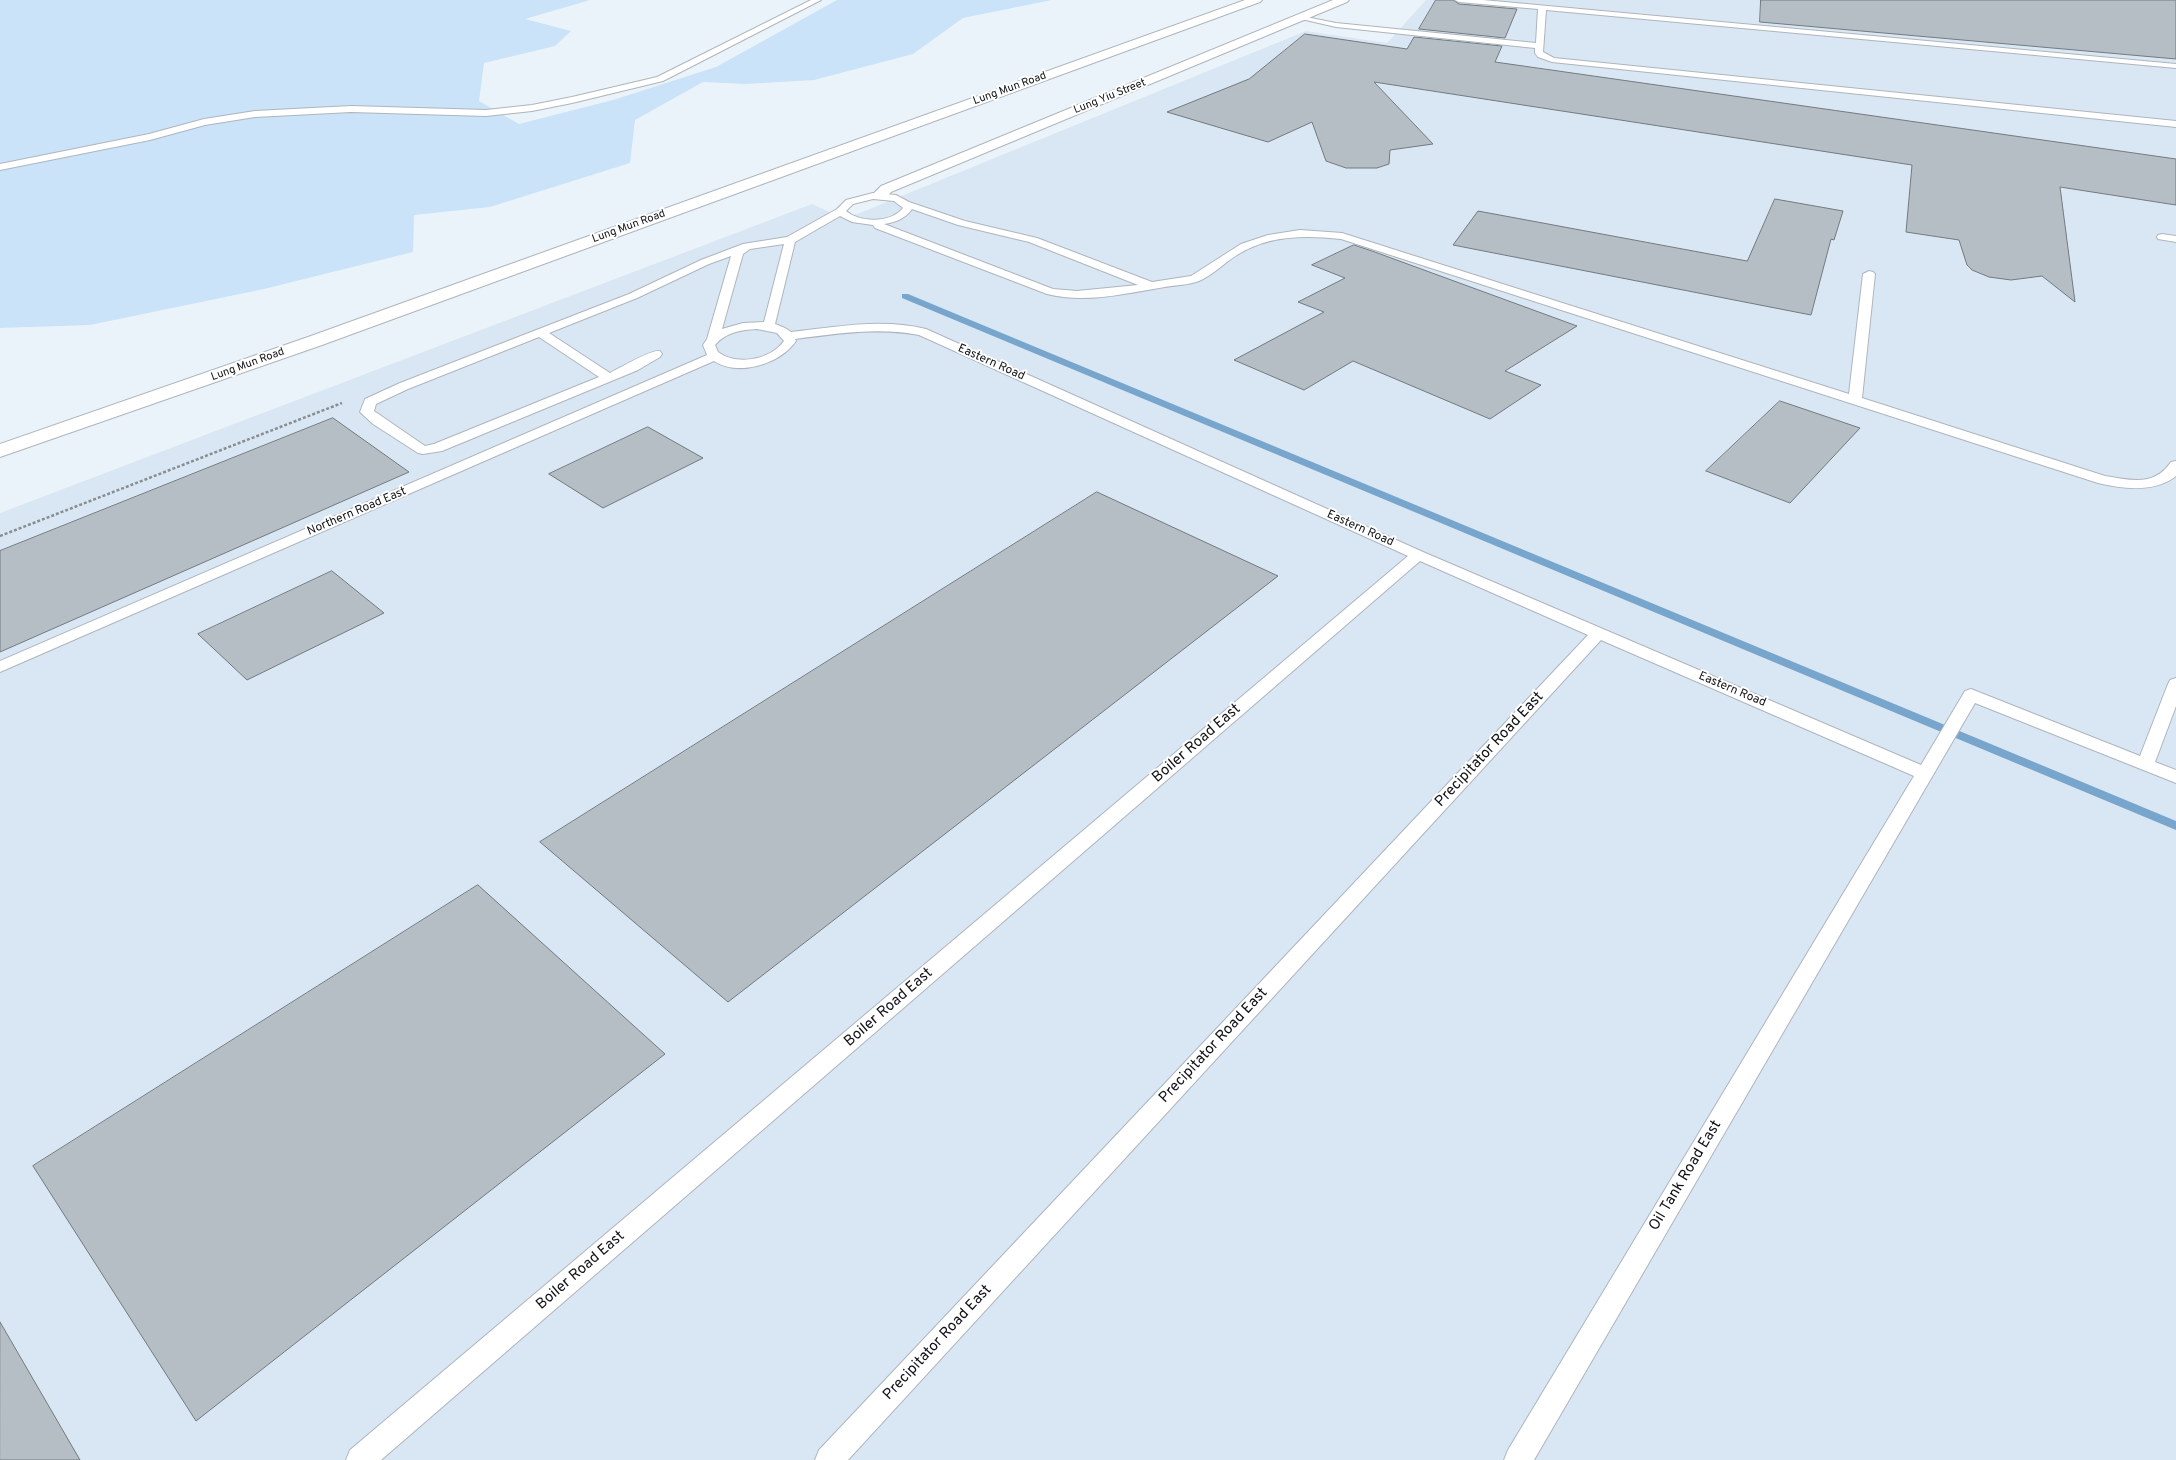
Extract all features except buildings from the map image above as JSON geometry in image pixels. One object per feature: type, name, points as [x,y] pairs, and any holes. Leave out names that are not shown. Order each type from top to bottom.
[{"type":"street","name":"Lung Mun Road","points":[[0,451],[315,341],[1256,0]]},
{"type":"street","name":"Lung Yiu Street","points":[[879,196],[886,189],[1343,0]]},
{"type":"lane","points":[[0,167],[150,137],[204,122],[255,114],[351,109],[486,113],[532,108],[572,100],[660,79],[818,0]]},
{"type":"lane","points":[[1459,0],[2176,66]]},
{"type":"lane","points":[[1542,9],[1540,55],[1563,61],[2176,124]]},
{"type":"lane","points":[[1302,18],[1336,26],[1540,46]]},
{"type":"lane","points":[[656,354],[634,367],[446,444],[423,450],[367,412],[370,402],[431,374],[633,296],[705,262],[747,246],[790,240],[842,211],[846,204],[853,200],[879,196],[893,198],[962,223],[1033,240],[1150,285]]},
{"type":"lane","points":[[842,211],[851,220],[876,222],[901,216],[908,208],[906,204]]},
{"type":"lane","points":[[876,222],[879,226],[1051,292],[1077,294],[1112,292],[1194,279],[1205,274],[1234,252],[1275,237],[1301,233],[1342,236],[2104,480],[2142,484],[2163,480],[2174,470],[2176,465]]},
{"type":"lane","points":[[2162,236],[2176,239]]},
{"type":"lane","points":[[769,326],[790,240]]},
{"type":"lane","points":[[713,339],[731,329],[744,326],[769,326],[784,331],[790,341],[788,347],[782,353],[766,360],[734,362],[714,356],[710,351],[709,345],[713,339],[738,252],[741,249]]},
{"type":"lane","points":[[1855,400],[1869,274]]},
{"type":"lane","name":"Eastern Road","points":[[788,336],[875,326],[902,327],[922,332],[1418,555],[1925,774]]},
{"type":"lane","points":[[539,332],[608,377]]},
{"type":"lane","name":"Northern Road East","points":[[0,667],[714,356]]},
{"type":"lane","name":"Boiler Road East","points":[[360,1460],[1418,555]]},
{"type":"lane","name":"Precipitator Road East","points":[[828,1460],[1599,633]]},
{"type":"lane","points":[[2144,765],[2176,684]]},
{"type":"lane","points":[[1925,774],[1971,695],[2176,777]]},
{"type":"lane","name":"Oil Tank Road East","points":[[1518,1460],[1925,774]]},
{"type":"path","points":[[0,536],[347,401],[370,402]]},
{"type":"shaded area","points":[[0,0],[590,0],[525,19],[571,31],[555,46],[484,63],[479,101],[519,124],[613,100],[716,67],[837,0],[1052,0],[963,18],[913,54],[814,80],[746,84],[703,82],[635,120],[630,163],[490,207],[414,215],[413,252],[264,289],[90,325],[0,328]]},
{"type":"shaded area","points":[[1426,0],[2176,0],[2176,1460],[0,1460],[0,513],[812,204],[845,219],[1306,31],[1387,43]]},
{"type":"waterway","points":[[905,296],[2176,826]]}]
